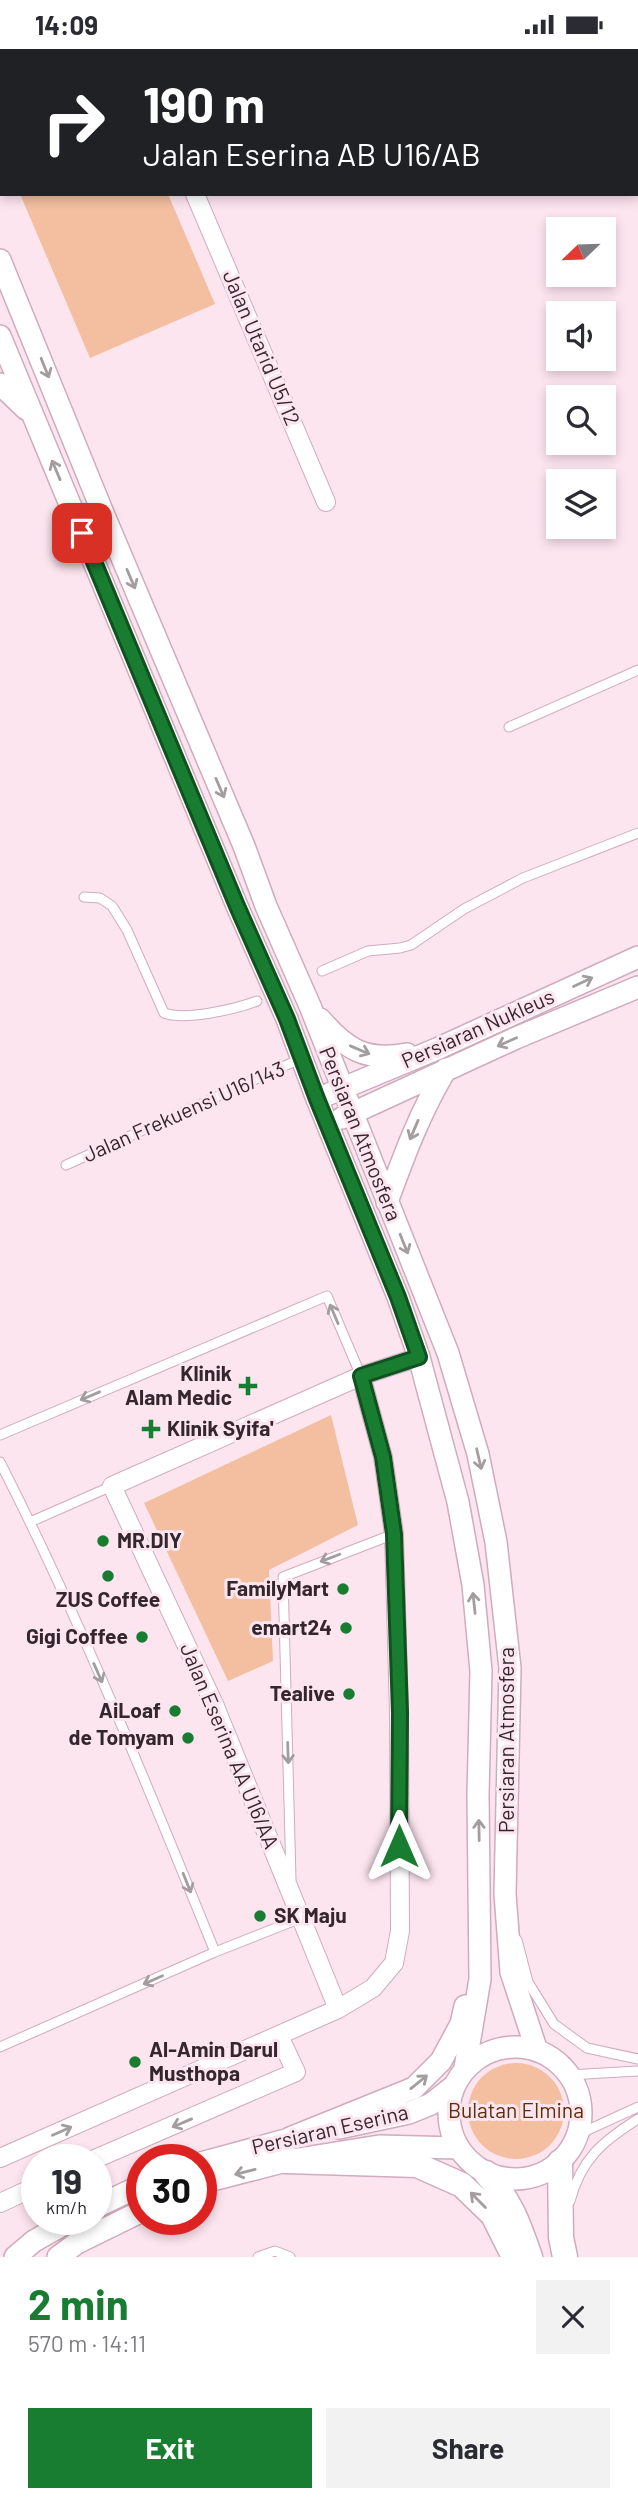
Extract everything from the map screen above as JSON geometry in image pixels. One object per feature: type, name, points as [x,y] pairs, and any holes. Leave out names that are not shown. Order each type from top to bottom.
[{"type":"main road","points":[[288,2149],[417,2165],[462,2185],[493,2215],[514,2257]]},
{"type":"main road","points":[[559,2162],[563,2246]]},
{"type":"main road","points":[[486,2173],[505,2195],[518,2221],[530,2257]]},
{"type":"street","name":"Jalan Utarid U5/12","points":[[196,196],[326,502]]},
{"type":"street","name":"Persiaran Atmosfera","points":[[0,260],[103,513],[244,846],[266,906],[310,1006],[448,1353],[478,1454],[496,1542],[510,1668],[505,1894],[511,1972],[537,2051]]},
{"type":"street","points":[[1,341],[29,330]]},
{"type":"street","name":"Persiaran Atmosfera","points":[[1,341],[237,906],[287,1019],[398,1297],[419,1357],[458,1503],[472,1585],[481,1671],[478,1795],[479,1994],[460,2077]]},
{"type":"street","points":[[0,384],[34,418]]},
{"type":"street","name":"Persiaran Nukleus","points":[[317,1099],[439,1048],[638,957]]},
{"type":"street","name":"Persiaran Nukleus","points":[[328,1125],[446,1069],[638,987]]},
{"type":"street","points":[[310,1006],[338,1039],[362,1053],[385,1058],[439,1048]]},
{"type":"street","points":[[387,1202],[412,1132],[446,1069]]},
{"type":"street","points":[[112,1486],[361,1376],[419,1357]]},
{"type":"street","points":[[0,2158],[338,2009],[373,1988],[394,1963],[400,1931],[400,1713],[394,1534],[383,1457],[361,1376]]},
{"type":"street","name":"Jalan Eserina AA U16/AA","points":[[112,1486],[214,1704],[338,2009]]},
{"type":"street","points":[[288,2149],[328,2121],[414,2088],[441,2061],[461,2024],[479,1874]]},
{"type":"street","points":[[112,2152],[296,2073],[279,2036]]},
{"type":"street","points":[[518,2047],[537,2051],[554,2060],[568,2075],[578,2094],[581,2115],[577,2135],[570,2150],[549,2170],[524,2179],[511,2180],[486,2173],[470,2162],[458,2148],[450,2127],[449,2105],[460,2077],[481,2056],[498,2049],[518,2047]]},
{"type":"street","name":"Persiaran Eserina","points":[[217,2177],[288,2149],[409,2113],[431,2103],[460,2077]]},
{"type":"street","name":"Persiaran Eserina","points":[[217,2160],[288,2149],[379,2146],[458,2148]]},
{"type":"street","points":[[0,2203],[21,2193]]},
{"type":"street","points":[[58,2257],[77,2243],[126,2219]]},
{"type":"street","points":[[15,2257],[45,2235]]},
{"type":"lane","points":[[509,727],[638,670]]},
{"type":"lane","points":[[323,971],[368,951],[411,945],[464,909],[523,878],[638,833]]},
{"type":"lane","points":[[84,897],[100,898],[112,906],[127,930],[164,1013],[173,1016],[192,1015],[236,1009],[257,1001]]},
{"type":"lane","name":"Jalan Frekuensi U16/143","points":[[66,1165],[302,1058]]},
{"type":"lane","points":[[0,1435],[327,1296],[361,1376]]},
{"type":"lane","points":[[0,1462],[30,1522],[131,1746],[215,1952]]},
{"type":"lane","points":[[30,1522],[112,1486]]},
{"type":"lane","points":[[292,1896],[283,1577],[394,1534]]},
{"type":"lane","points":[[505,1894],[528,1982],[554,2024],[586,2048],[638,2059]]},
{"type":"lane","points":[[0,2047],[215,1952],[301,1918]]},
{"type":"lane","points":[[568,2075],[638,2071]]},
{"type":"lane","points":[[577,2135],[638,2107]]},
{"type":"lane","points":[[563,2246],[571,2196],[585,2163],[610,2137],[638,2119]]},
{"type":"lane","points":[[258,2257],[275,2251],[290,2257]]},
{"type":"green space","points":[[21,196],[169,196],[215,304],[90,358]]},
{"type":"green space","points":[[331,1415],[358,1525],[269,1570],[273,1661],[228,1681],[144,1503]]},
{"type":"green space","name":"Bulatan Elmina","points":[[516,2063],[534,2066],[550,2077],[561,2093],[564,2111],[561,2129],[550,2145],[534,2156],[516,2159],[498,2156],[482,2145],[471,2129],[468,2111],[471,2093],[482,2077],[498,2066]]},
{"type":"place","name":"Klinik Alam Medic","points":[[248,1386]]},
{"type":"place","name":"Klinik Syifa'","points":[[151,1429]]},
{"type":"place","name":"MR.DIY","points":[[103,1541]]},
{"type":"place","name":"ZUS Coffee","points":[[108,1576]]},
{"type":"place","name":"FamilyMart","points":[[343,1589]]},
{"type":"place","name":"emart24","points":[[346,1628]]},
{"type":"place","name":"Gigi Coffee","points":[[142,1637]]},
{"type":"place","name":"Tealive","points":[[349,1694]]},
{"type":"place","name":"AiLoaf","points":[[175,1711]]},
{"type":"place","name":"de Tomyam","points":[[188,1738]]},
{"type":"place","name":"SK Maju","points":[[260,1916]]},
{"type":"place","name":"Al-Amin Darul Musthopa","points":[[135,2062]]},
{"type":"route","points":[[82,533],[237,906],[287,1019],[398,1297],[419,1357],[361,1376],[383,1457],[394,1534],[400,1713],[399,1846]]}]
